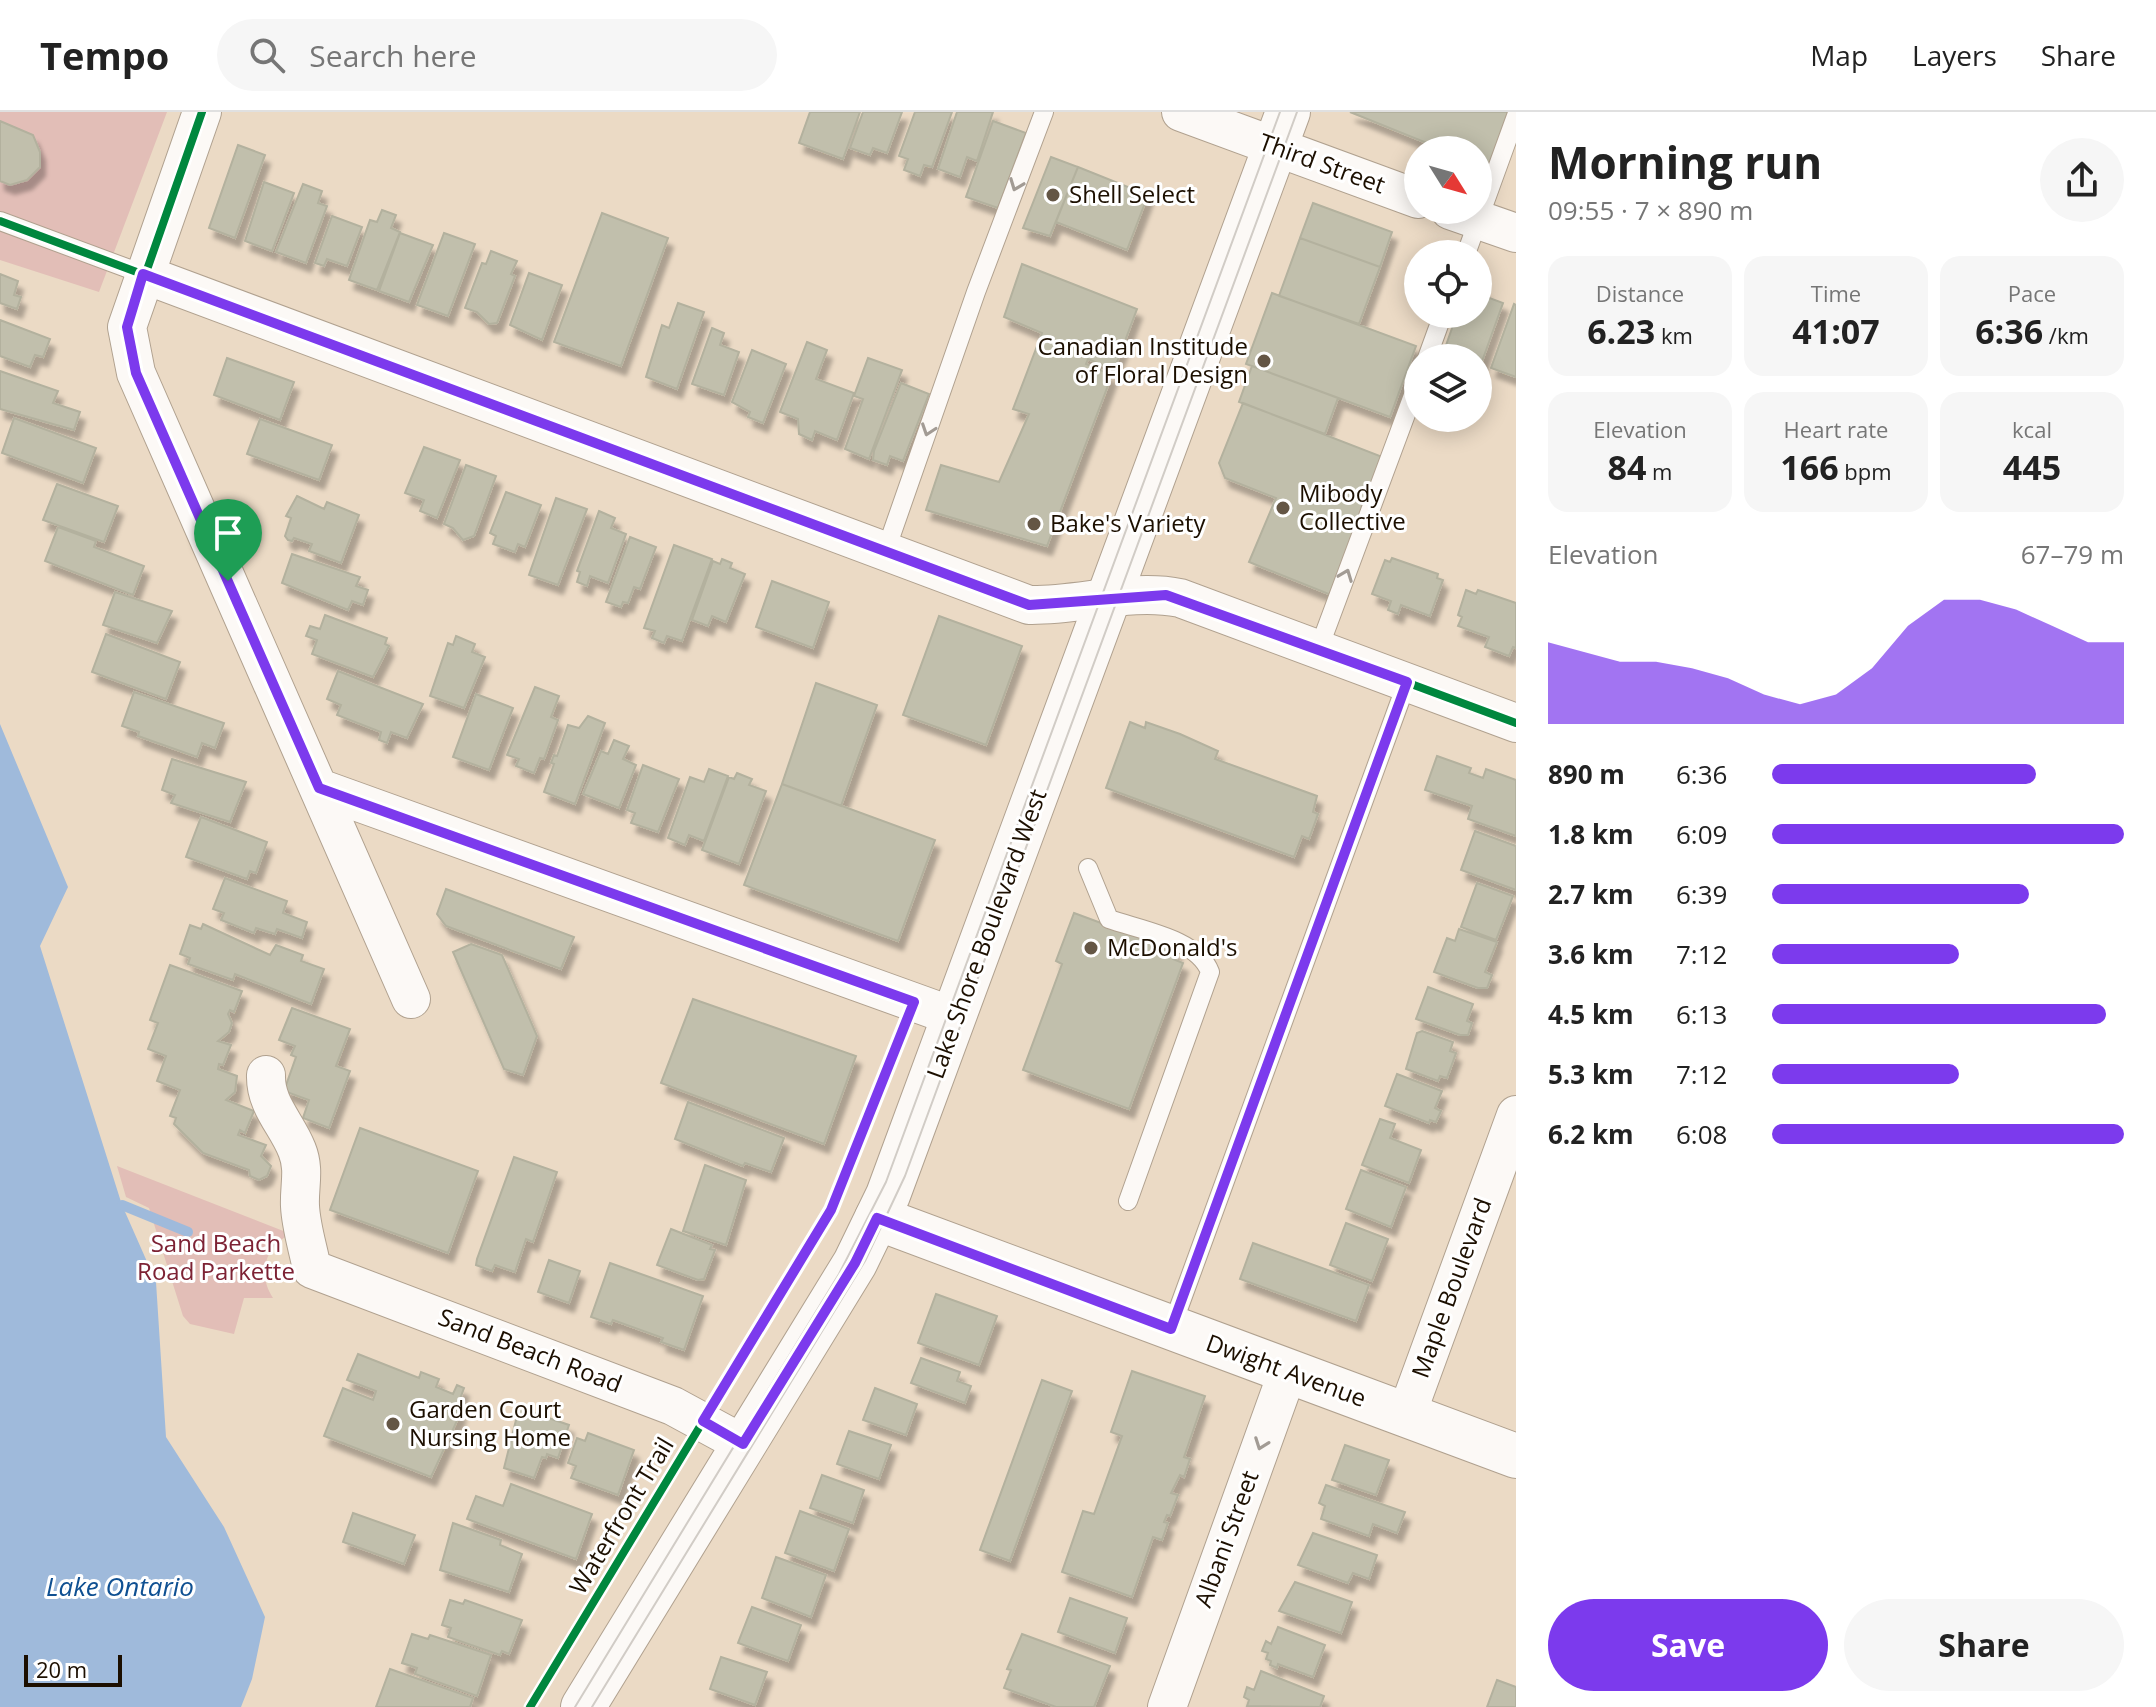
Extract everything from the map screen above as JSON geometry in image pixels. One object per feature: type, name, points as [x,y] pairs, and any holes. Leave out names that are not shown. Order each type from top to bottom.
[{"type":"main road","name":"Lake Shore Boulevard West","points":[[583,1707],[855,1263],[877,1218],[919,1121],[1282,130]]},
{"type":"main road","name":"Dwight Avenue","points":[[877,1218],[1516,1456]]},
{"type":"street","points":[[202,112],[127,327],[136,373],[411,999]]},
{"type":"street","name":"Third Street","points":[[1181,112],[1282,130],[1404,192]]},
{"type":"street","points":[[1465,228],[1516,233]]},
{"type":"street","points":[[143,274],[1029,605],[1166,595],[1180,598],[1516,723]]},
{"type":"street","points":[[319,788],[955,1017]]},
{"type":"street","name":"Sand Beach Road","points":[[266,1075],[265,1089],[297,1149],[303,1167],[300,1211],[312,1269],[673,1406],[743,1444]]},
{"type":"street","name":"Maple Boulevard","points":[[1406,1416],[1516,1115]]},
{"type":"street","name":"Albani Street","points":[[1167,1707],[1288,1371]]},
{"type":"lane","points":[[886,550],[976,292],[1044,112]]},
{"type":"lane","points":[[1465,228],[1516,116]]},
{"type":"lane","points":[[0,221],[143,274]]},
{"type":"lane","points":[[1319,648],[1404,420]]},
{"type":"lane","points":[[1171,1329],[1407,682]]},
{"type":"lane","points":[[1088,868],[1109,919],[1192,950],[1205,959],[1210,972],[1128,1201]]},
{"type":"green space","points":[[0,112],[167,112],[99,292],[0,260]]},
{"type":"green space","name":"Sand Beach Road Parkette","points":[[117,1166],[291,1234],[275,1246],[266,1262],[265,1280],[273,1298],[244,1298],[234,1334],[190,1324],[183,1316],[149,1208],[126,1197]]},
{"type":"water","name":"Lake Ontario","points":[[0,724],[68,887],[40,946],[122,1205],[156,1282],[166,1437],[224,1527],[265,1617],[252,1679],[241,1707],[0,1707]]},
{"type":"building","points":[[810,112],[860,112],[843,159],[799,143]]},
{"type":"building","points":[[863,112],[902,112],[887,153],[873,148],[870,155],[850,148]]},
{"type":"building","points":[[915,112],[952,112],[932,167],[924,165],[920,176],[904,170],[908,159],[899,156]]},
{"type":"building","points":[[957,112],[993,112],[977,161],[967,157],[960,177],[938,169]]},
{"type":"building","points":[[1350,112],[1511,112],[1492,165],[1492,136],[1409,136]]},
{"type":"building","points":[[0,121],[33,135],[40,152],[40,167],[27,180],[10,185],[0,181]]},
{"type":"building","points":[[993,121],[1026,133],[998,208],[966,197]]},
{"type":"building","points":[[238,145],[265,155],[235,238],[209,228]]},
{"type":"building","points":[[1051,157],[1078,167],[1050,236],[1023,228]]},
{"type":"building","points":[[1078,167],[1148,195],[1127,250],[1056,222]]},
{"type":"building","points":[[264,182],[294,193],[272,251],[245,241]]},
{"type":"building","points":[[303,184],[322,191],[318,203],[327,206],[306,263],[276,252]]},
{"type":"building","points":[[1313,203],[1392,232],[1380,267],[1300,238]]},
{"type":"building","points":[[382,210],[396,215],[391,228],[400,232],[377,290],[349,280],[370,220],[377,222]]},
{"type":"building","points":[[602,213],[668,238],[621,366],[554,342]]},
{"type":"building","points":[[332,216],[362,227],[347,266],[327,259],[324,266],[315,263]]},
{"type":"building","points":[[400,233],[433,245],[409,302],[379,291]]},
{"type":"building","points":[[444,233],[475,244],[448,316],[417,305]]},
{"type":"building","points":[[1300,238],[1380,267],[1359,324],[1279,296]]},
{"type":"building","points":[[491,251],[517,261],[511,274],[515,276],[497,323],[489,324],[477,312],[465,308],[482,263],[486,264]]},
{"type":"building","points":[[1022,264],[1137,309],[1114,370],[1088,359],[1086,364],[1112,375],[1047,546],[926,510],[941,465],[999,482],[1029,414],[1013,409],[1042,333],[1004,317]]},
{"type":"building","points":[[529,273],[562,285],[542,340],[510,325]]},
{"type":"building","points":[[0,274],[18,281],[14,295],[21,297],[17,309],[0,303]]},
{"type":"building","points":[[1272,293],[1411,344],[1404,344],[1404,379],[1390,417],[1246,364]]},
{"type":"building","points":[[1492,299],[1503,303],[1488,344],[1446,344],[1452,328],[1492,328]]},
{"type":"building","points":[[678,303],[704,312],[677,389],[646,377],[662,325],[669,328]]},
{"type":"building","points":[[1514,304],[1516,377],[1492,368]]},
{"type":"building","points":[[0,320],[50,339],[43,357],[35,355],[30,367],[0,356]]},
{"type":"building","points":[[712,328],[724,333],[720,345],[739,352],[724,395],[692,384]]},
{"type":"building","points":[[807,342],[827,350],[816,379],[854,393],[837,440],[815,431],[812,440],[799,434],[798,419],[780,412]]},
{"type":"building","points":[[752,350],[786,364],[763,423],[748,417],[750,412],[732,402]]},
{"type":"building","points":[[227,358],[294,382],[280,420],[214,395]]},
{"type":"building","points":[[868,358],[902,370],[869,459],[845,449],[863,399],[854,396]]},
{"type":"building","points":[[1252,366],[1338,398],[1325,434],[1239,402]]},
{"type":"building","points":[[0,371],[58,391],[53,403],[80,412],[74,430],[0,409]]},
{"type":"building","points":[[901,383],[929,394],[903,461],[890,456],[887,465],[873,460],[874,451]]},
{"type":"building","points":[[1243,403],[1385,458],[1331,595],[1249,562],[1276,498],[1225,478],[1219,463]]},
{"type":"building","points":[[14,418],[96,448],[83,483],[2,453]]},
{"type":"building","points":[[260,419],[332,445],[319,480],[247,454]]},
{"type":"building","points":[[424,447],[460,460],[437,518],[420,511],[424,500],[405,493]]},
{"type":"building","points":[[466,465],[496,476],[474,536],[463,540],[453,528],[444,524]]},
{"type":"building","points":[[57,484],[118,506],[104,542],[43,520]]},
{"type":"building","points":[[506,492],[541,505],[525,547],[518,544],[515,552],[493,544],[496,536],[490,533]]},
{"type":"building","points":[[297,496],[324,509],[327,502],[359,515],[341,563],[309,551],[312,544],[294,538],[288,540],[285,536],[291,518],[286,516]]},
{"type":"building","points":[[556,498],[587,509],[558,585],[529,575]]},
{"type":"building","points":[[599,511],[615,518],[611,528],[626,534],[608,583],[590,576],[587,586],[577,582],[580,572],[577,571]]},
{"type":"building","points":[[58,527],[96,541],[94,547],[144,566],[133,595],[45,561]]},
{"type":"building","points":[[630,537],[656,547],[640,589],[634,587],[628,603],[623,602],[621,607],[606,602]]},
{"type":"building","points":[[674,545],[712,559],[682,641],[667,636],[664,643],[652,638],[655,631],[644,628]]},
{"type":"building","points":[[292,554],[360,577],[356,586],[368,590],[363,605],[352,601],[348,610],[282,583]]},
{"type":"building","points":[[1392,558],[1438,574],[1437,578],[1443,580],[1430,616],[1401,605],[1398,614],[1388,610],[1391,601],[1372,594],[1385,560],[1390,562]]},
{"type":"building","points":[[722,559],[732,563],[730,568],[745,574],[726,622],[712,616],[708,626],[692,620],[713,561],[720,564]]},
{"type":"building","points":[[772,581],[829,602],[813,648],[756,627]]},
{"type":"building","points":[[1466,590],[1476,594],[1478,590],[1516,603],[1516,648],[1513,647],[1509,656],[1485,647],[1489,637],[1458,626]]},
{"type":"building","points":[[115,592],[172,611],[157,643],[103,625]]},
{"type":"building","points":[[325,615],[387,638],[385,644],[389,646],[373,677],[312,654],[317,640],[306,636],[310,626],[320,629]]},
{"type":"building","points":[[939,616],[1022,646],[986,745],[903,715]]},
{"type":"building","points":[[106,634],[180,662],[166,699],[92,672]]},
{"type":"building","points":[[456,636],[475,644],[472,652],[485,657],[464,708],[430,696],[448,643],[453,645]]},
{"type":"building","points":[[338,671],[423,704],[407,738],[391,732],[387,743],[379,740],[381,732],[337,715],[341,705],[327,699]]},
{"type":"building","points":[[816,683],[877,705],[841,806],[782,784]]},
{"type":"building","points":[[535,687],[559,696],[551,717],[558,720],[544,759],[540,758],[534,773],[516,766],[519,759],[507,755]]},
{"type":"building","points":[[134,692],[224,723],[215,748],[202,743],[197,757],[138,736],[139,732],[122,726]]},
{"type":"building","points":[[476,694],[513,708],[489,770],[453,757]]},
{"type":"building","points":[[588,716],[605,723],[575,804],[544,792],[554,764],[551,763],[554,755],[557,756],[568,725],[579,728]]},
{"type":"building","points":[[1130,722],[1145,728],[1146,722],[1180,734],[1218,751],[1215,759],[1317,796],[1313,812],[1318,814],[1309,839],[1302,836],[1294,857],[1106,788]]},
{"type":"building","points":[[614,740],[629,746],[623,759],[636,765],[619,808],[583,794],[601,751],[608,754]]},
{"type":"building","points":[[1437,756],[1471,768],[1469,773],[1483,778],[1486,769],[1516,780],[1516,836],[1468,819],[1472,806],[1425,790]]},
{"type":"building","points":[[172,759],[246,782],[230,822],[171,803],[175,795],[162,790]]},
{"type":"building","points":[[643,765],[679,779],[658,832],[631,823],[635,813],[627,810]]},
{"type":"building","points":[[709,769],[728,776],[704,841],[689,835],[685,845],[668,838],[690,777],[704,782]]},
{"type":"building","points":[[737,773],[752,779],[749,785],[766,791],[739,864],[702,850],[729,777],[734,779]]},
{"type":"building","points":[[782,784],[935,840],[898,941],[744,885]]},
{"type":"building","points":[[201,817],[267,842],[256,873],[250,871],[247,879],[186,857]]},
{"type":"building","points":[[1475,831],[1516,846],[1516,890],[1461,870]]},
{"type":"building","points":[[225,878],[287,901],[283,913],[307,922],[302,938],[277,929],[275,934],[256,928],[254,933],[221,920],[224,913],[213,909]]},
{"type":"building","points":[[1477,883],[1513,896],[1496,940],[1461,927]]},
{"type":"building","points":[[446,889],[574,937],[561,969],[446,926],[437,914]]},
{"type":"building","points":[[1074,913],[1177,951],[1173,959],[1183,963],[1129,1109],[1023,1070],[1062,964],[1056,961]]},
{"type":"building","points":[[203,924],[270,955],[276,945],[303,955],[301,961],[324,969],[311,1004],[235,974],[233,980],[188,964],[190,958],[180,954],[190,925],[201,929]]},
{"type":"building","points":[[1459,929],[1497,942],[1485,972],[1492,975],[1487,988],[1478,988],[1434,972],[1447,938],[1455,941]]},
{"type":"building","points":[[471,944],[502,955],[537,1036],[523,1075],[504,1069],[453,952]]},
{"type":"building","points":[[170,965],[242,991],[234,1012],[230,1010],[228,1014],[232,1023],[229,1032],[218,1041],[231,1045],[223,1065],[219,1064],[218,1069],[237,1076],[235,1092],[226,1100],[254,1111],[245,1133],[240,1130],[238,1135],[266,1145],[261,1156],[271,1166],[267,1176],[259,1180],[250,1176],[249,1170],[203,1153],[174,1124],[176,1118],[170,1116],[180,1090],[157,1081],[166,1056],[148,1049],[158,1023],[150,1020]]},
{"type":"building","points":[[1428,987],[1473,1004],[1467,1021],[1472,1023],[1468,1035],[1416,1019]]},
{"type":"building","points":[[693,999],[856,1056],[824,1144],[661,1083]]},
{"type":"building","points":[[292,1008],[350,1029],[336,1066],[350,1071],[329,1128],[303,1118],[309,1100],[284,1091],[296,1057],[291,1055],[295,1046],[279,1040]]},
{"type":"building","points":[[1422,1031],[1453,1042],[1450,1051],[1456,1053],[1447,1078],[1440,1076],[1438,1081],[1406,1069],[1417,1033]]},
{"type":"building","points":[[1397,1074],[1442,1091],[1435,1108],[1441,1111],[1436,1122],[1430,1120],[1429,1123],[1385,1106]]},
{"type":"building","points":[[688,1102],[784,1138],[771,1172],[745,1163],[743,1166],[675,1139]]},
{"type":"building","points":[[1380,1119],[1395,1124],[1390,1138],[1421,1150],[1409,1183],[1362,1165]]},
{"type":"building","points":[[360,1128],[478,1171],[448,1253],[330,1210]]},
{"type":"building","points":[[514,1157],[557,1172],[533,1242],[526,1239],[515,1272],[495,1265],[492,1271],[476,1265],[477,1259]]},
{"type":"building","points":[[705,1165],[746,1180],[726,1245],[683,1231]]},
{"type":"building","points":[[1361,1170],[1406,1187],[1391,1227],[1346,1209]]},
{"type":"building","points":[[1346,1223],[1388,1239],[1372,1281],[1330,1265]]},
{"type":"building","points":[[671,1229],[712,1245],[710,1249],[715,1250],[704,1279],[698,1280],[657,1265]]},
{"type":"building","points":[[1253,1243],[1369,1285],[1356,1321],[1240,1279]]},
{"type":"building","points":[[549,1260],[580,1271],[569,1303],[538,1292]]},
{"type":"building","points":[[610,1263],[703,1296],[684,1350],[661,1342],[663,1338],[613,1320],[611,1324],[591,1317]]},
{"type":"building","points":[[936,1294],[997,1316],[979,1365],[918,1343]]},
{"type":"building","name":"Garden Court Nursing Home","points":[[358,1354],[419,1378],[421,1372],[439,1379],[436,1387],[453,1394],[457,1385],[464,1388],[456,1410],[461,1412],[431,1477],[324,1436],[343,1388],[373,1400],[376,1391],[347,1380]]},
{"type":"building","points":[[921,1358],[960,1372],[957,1381],[971,1386],[965,1403],[911,1383]]},
{"type":"building","points":[[1132,1371],[1205,1396],[1184,1457],[1190,1459],[1184,1477],[1180,1475],[1171,1493],[1178,1495],[1170,1516],[1167,1515],[1164,1522],[1168,1523],[1162,1540],[1153,1537],[1132,1597],[1062,1572],[1083,1511],[1094,1514],[1122,1436],[1111,1432]]},
{"type":"building","points":[[1042,1380],[1072,1391],[1010,1561],[980,1550]]},
{"type":"building","points":[[875,1388],[917,1404],[906,1435],[863,1420]]},
{"type":"building","points":[[519,1408],[569,1425],[558,1458],[547,1454],[546,1458],[542,1457],[534,1478],[504,1468]]},
{"type":"building","points":[[849,1431],[891,1445],[879,1479],[837,1464]]},
{"type":"building","points":[[588,1433],[634,1450],[618,1495],[571,1478],[576,1466],[568,1463],[577,1438],[585,1441]]},
{"type":"building","points":[[1345,1445],[1389,1460],[1376,1495],[1332,1480]]},
{"type":"building","points":[[822,1475],[864,1490],[853,1523],[810,1508]]},
{"type":"building","points":[[511,1484],[592,1514],[576,1559],[467,1519],[476,1496],[503,1506]]},
{"type":"building","points":[[1326,1485],[1405,1512],[1397,1533],[1373,1524],[1369,1536],[1321,1519],[1325,1506],[1319,1503]]},
{"type":"building","points":[[800,1511],[849,1529],[834,1571],[785,1553]]},
{"type":"building","points":[[353,1513],[415,1535],[404,1564],[343,1542]]},
{"type":"building","points":[[453,1523],[501,1540],[500,1545],[522,1554],[509,1592],[440,1570]]},
{"type":"building","points":[[1313,1533],[1377,1555],[1369,1579],[1353,1573],[1348,1583],[1298,1565]]},
{"type":"building","points":[[776,1557],[826,1575],[811,1617],[762,1598]]},
{"type":"building","points":[[1295,1582],[1352,1602],[1341,1633],[1279,1611]]},
{"type":"building","points":[[1070,1598],[1127,1618],[1115,1653],[1058,1632]]},
{"type":"building","points":[[450,1600],[463,1604],[465,1600],[522,1620],[509,1654],[502,1651],[500,1655],[448,1637],[451,1628],[442,1625]]},
{"type":"building","points":[[752,1607],[801,1625],[788,1661],[738,1643]]},
{"type":"building","points":[[1278,1627],[1325,1645],[1313,1677],[1278,1664],[1277,1668],[1270,1665],[1271,1661],[1266,1659],[1268,1653],[1262,1651],[1266,1641],[1271,1644]]},
{"type":"building","points":[[412,1634],[428,1639],[430,1635],[491,1655],[477,1696],[415,1674],[417,1668],[402,1663]]},
{"type":"building","points":[[1022,1634],[1110,1666],[1094,1707],[1056,1707],[1004,1688],[1011,1670],[1007,1669]]},
{"type":"building","points":[[721,1657],[767,1672],[755,1705],[710,1689]]},
{"type":"building","points":[[390,1669],[473,1698],[470,1707],[376,1707]]},
{"type":"building","points":[[1261,1671],[1324,1696],[1320,1707],[1247,1706],[1249,1700],[1244,1697],[1247,1687],[1254,1690]]},
{"type":"building","points":[[1497,1680],[1516,1687],[1516,1707],[1487,1707]]},
{"type":"waterway","points":[[122,1205],[188,1232]]},
{"type":"tram line","points":[[575,1707],[839,1274],[886,1182],[1280,112]]},
{"type":"tram line","points":[[592,1707],[865,1261],[905,1176],[1297,112]]},
{"type":"cycle path","name":"Waterfront Trail","points":[[202,112],[127,327],[136,373],[319,788],[914,1002],[831,1210],[530,1707]]},
{"type":"cycle path","points":[[0,221],[1029,605],[1143,595],[1180,598],[1516,723]]},
{"type":"place","name":"Shell Select","points":[[1053,195]]},
{"type":"place","name":"Canadian Institude of Floral Design","points":[[1264,361]]},
{"type":"place","name":"Mibody Collective","points":[[1283,508]]},
{"type":"place","name":"Bake's Variety","points":[[1034,524]]},
{"type":"place","name":"McDonald's","points":[[1091,948]]},
{"type":"place","name":"Garden Court Nursing Home","points":[[393,1424]]},
{"type":"route","points":[[143,274],[1029,605],[1166,595],[1407,682],[1171,1329],[877,1218],[855,1263],[743,1444],[703,1421],[831,1210],[846,1179],[914,1002],[319,788],[228,581],[136,373],[127,327],[143,274]]}]
